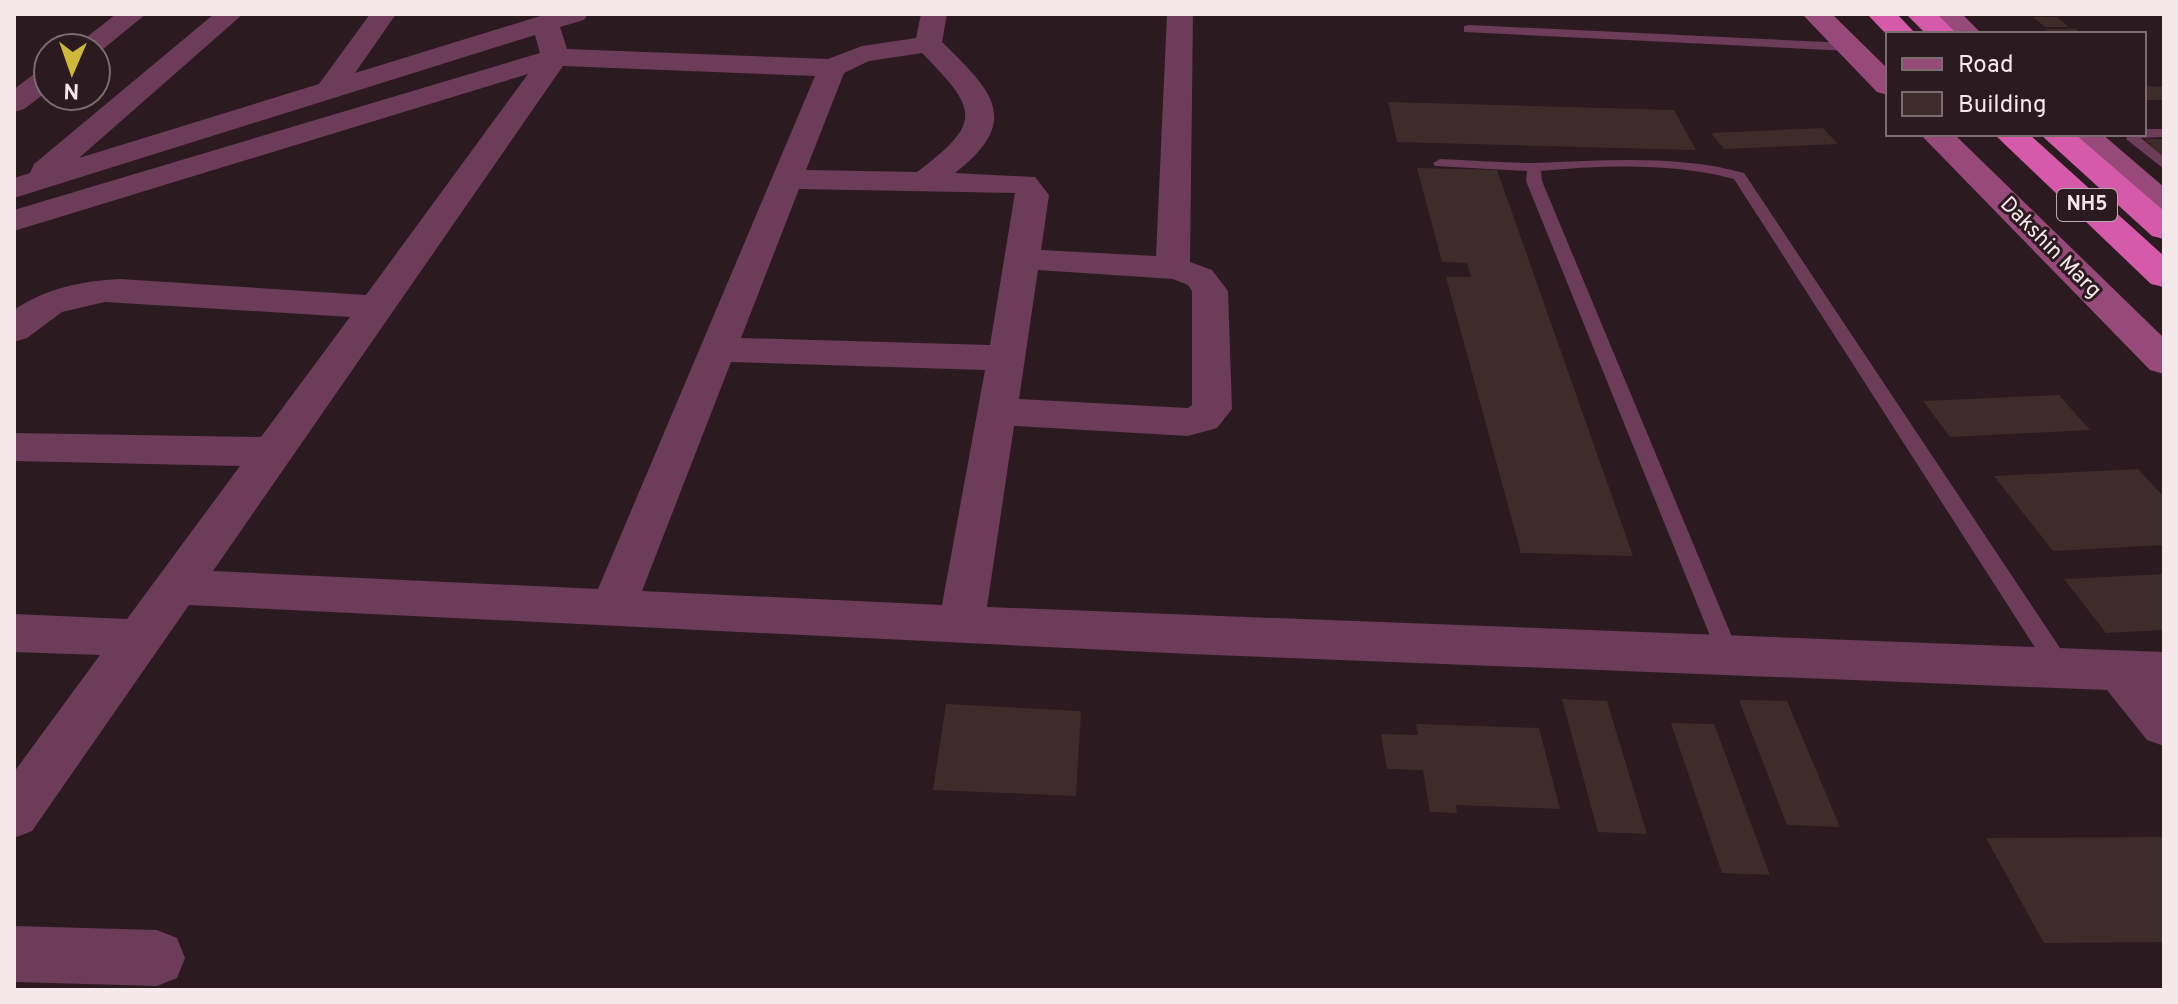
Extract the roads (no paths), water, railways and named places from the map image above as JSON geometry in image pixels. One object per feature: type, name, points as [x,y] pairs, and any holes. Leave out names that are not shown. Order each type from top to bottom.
[{"type":"highway","points":[[1881,14],[1900,32]]},
{"type":"highway","points":[[1920,14],[1941,32]]},
{"type":"highway","name":"NH5","points":[[2012,136],[2164,276]]},
{"type":"highway","name":"NH5","points":[[2058,136],[2164,229]]},
{"type":"street","points":[[109,32],[133,14]]},
{"type":"street","points":[[23,185],[230,14]]},
{"type":"street","points":[[329,90],[383,14]]},
{"type":"street","points":[[14,814],[376,307],[550,40],[575,14]]},
{"type":"street","points":[[928,44],[934,14]]},
{"type":"street","points":[[1173,268],[1180,14]]},
{"type":"street","points":[[1816,14],[1886,84]]},
{"type":"street","points":[[1945,14],[1966,32]]},
{"type":"street","points":[[23,185],[329,90],[550,40],[832,68],[862,54],[928,44]]},
{"type":"street","points":[[14,221],[550,40]]},
{"type":"street","points":[[924,182],[979,134],[983,116],[981,104],[973,90],[928,44]]},
{"type":"street","points":[[613,607],[832,68]]},
{"type":"street","points":[[14,103],[32,89]]},
{"type":"street","name":"Dakshin Marg","points":[[1938,136],[2164,361]]},
{"type":"street","points":[[2085,136],[2164,204]]},
{"type":"street","points":[[787,179],[1012,183],[1030,188],[1033,195],[961,625]]},
{"type":"street","points":[[999,412],[1188,422],[1203,418],[1212,409],[1210,291],[1207,282],[1196,274],[1173,268],[1023,259]]},
{"type":"street","points":[[14,330],[25,318],[60,298],[85,291],[120,290],[376,307]]},
{"type":"street","points":[[718,349],[1008,358]]},
{"type":"street","points":[[14,447],[273,452]]},
{"type":"street","points":[[176,587],[961,625],[2142,671],[2164,725]]},
{"type":"street","points":[[14,633],[140,638]]},
{"type":"street","points":[[14,954],[157,958]]},
{"type":"lane","points":[[1469,29],[1849,47]]},
{"type":"lane","points":[[2135,136],[2133,139],[2164,165]]},
{"type":"lane","points":[[1440,163],[1718,168],[1739,176],[2060,667]]},
{"type":"lane","points":[[1534,167],[1534,181],[1729,656]]}]
